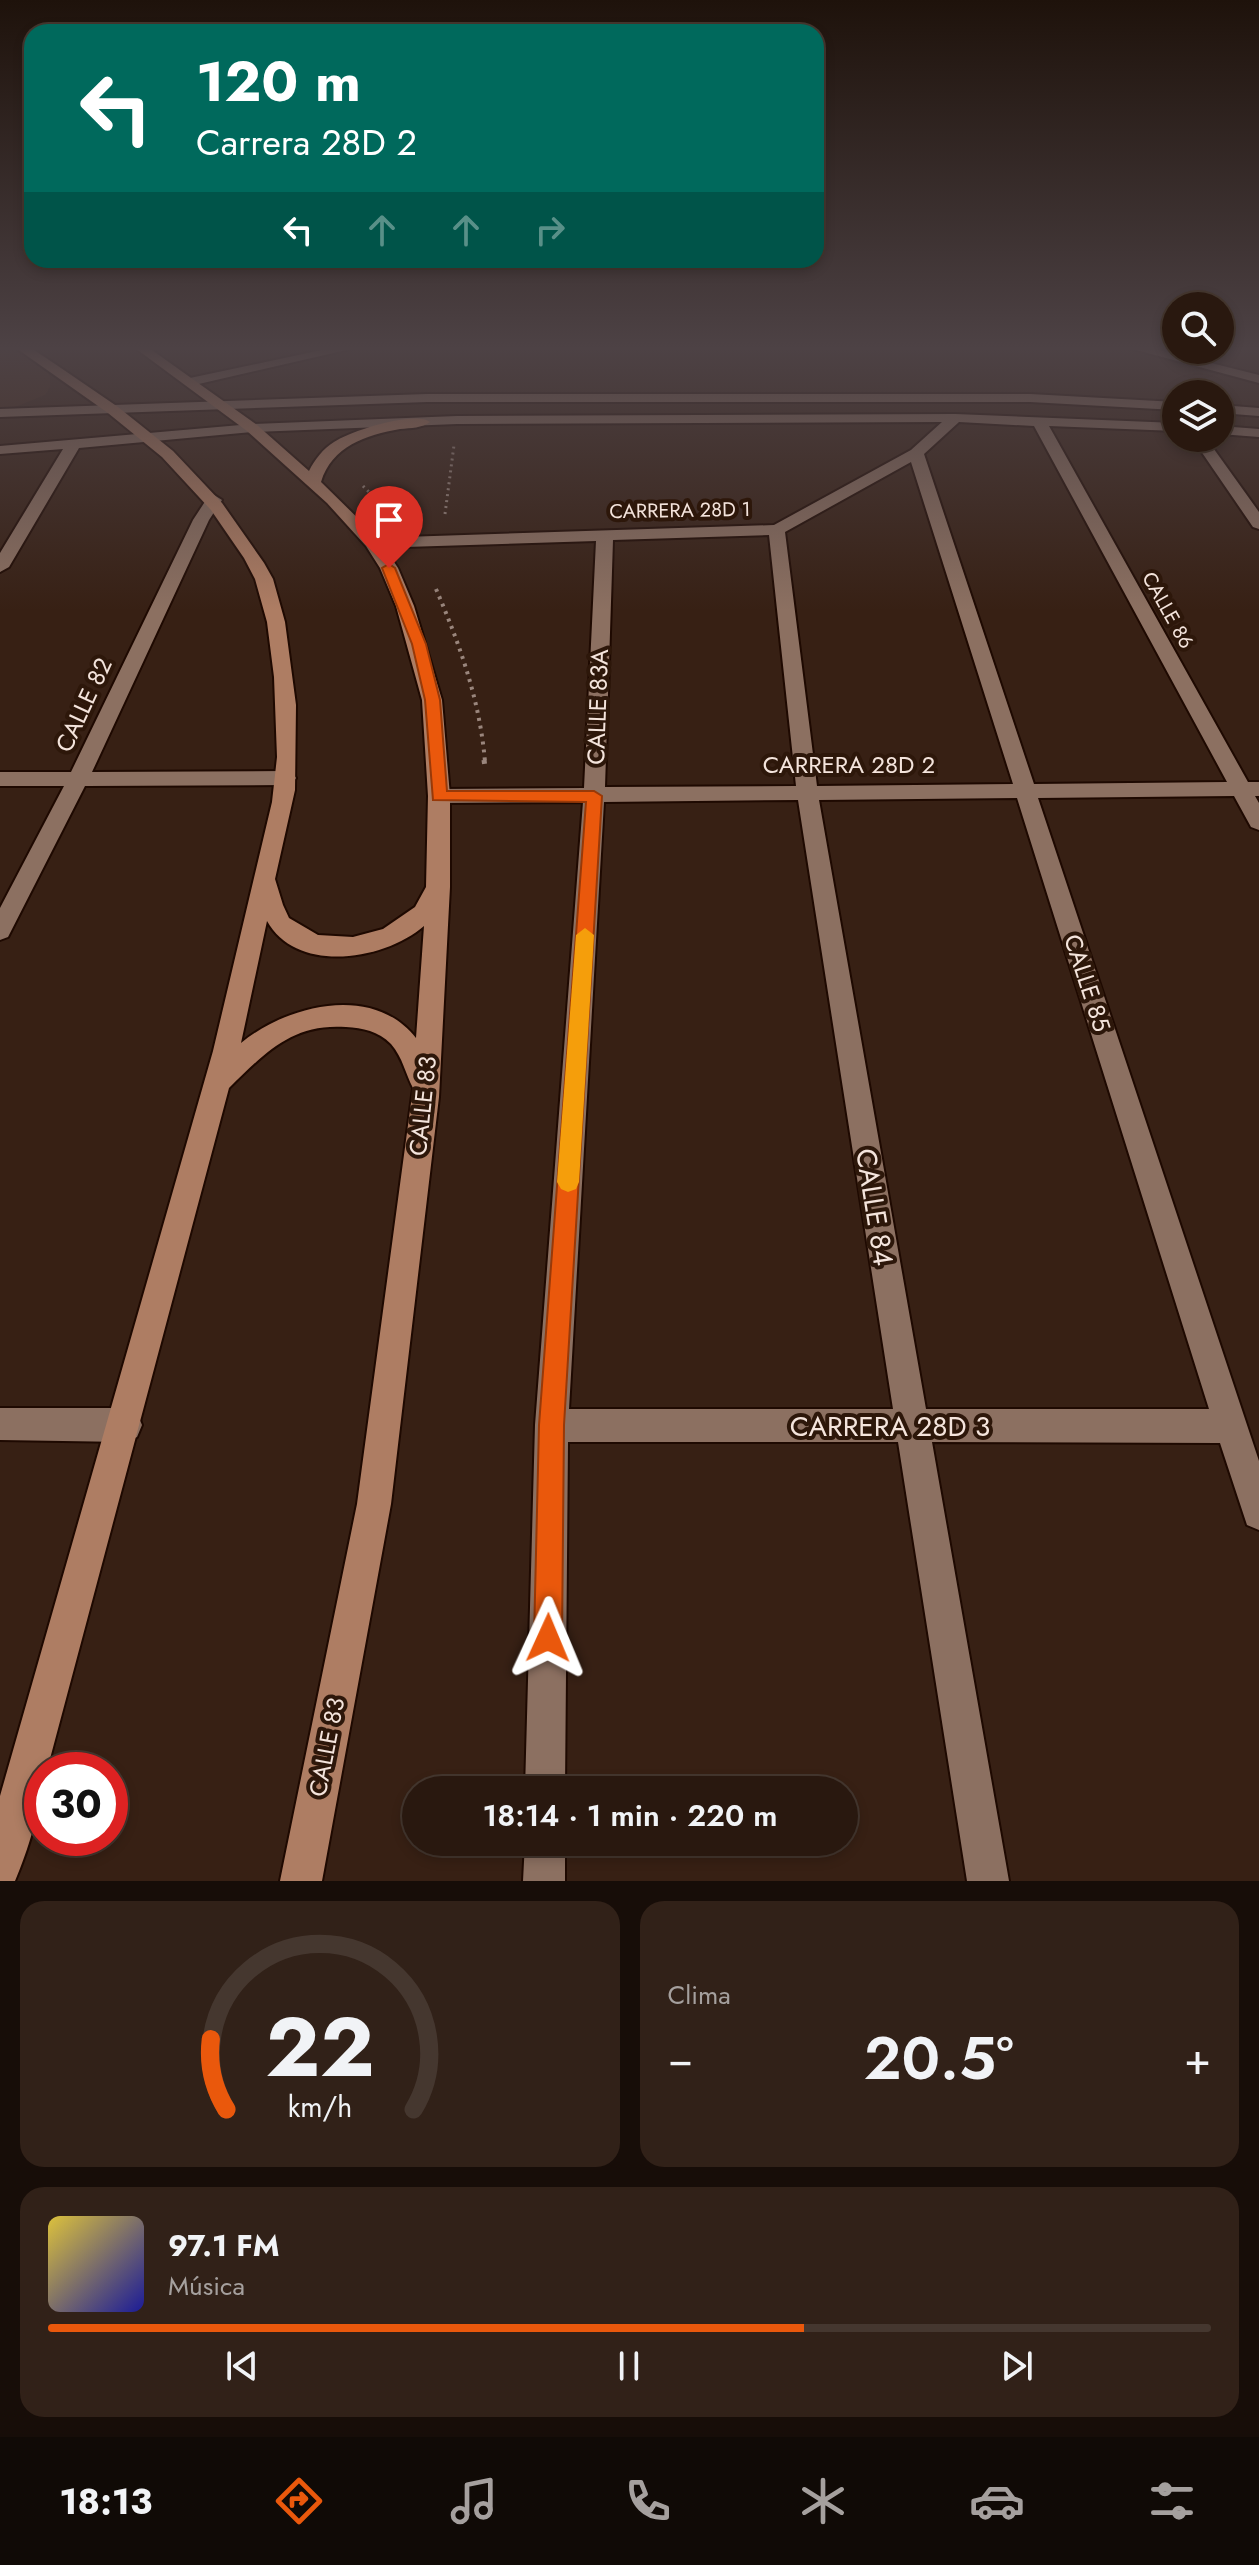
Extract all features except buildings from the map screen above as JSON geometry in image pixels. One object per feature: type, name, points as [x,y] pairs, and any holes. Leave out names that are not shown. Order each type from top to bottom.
[{"type":"main road","points":[[0,1868],[125,1425],[246,974],[286,778],[284,694],[276,623],[264,579],[214,500],[147,436]]},
{"type":"main road","name":"CALLE 83","points":[[260,436],[373,543],[389,568],[419,644],[432,700],[439,796],[438,887],[426,1097],[374,1504],[301,1881]]},
{"type":"main road","points":[[313,484],[315,470],[323,458],[337,447],[362,436]]},
{"type":"main road","points":[[264,877],[279,922],[300,939],[332,947],[367,945],[401,932],[425,911],[438,887]]},
{"type":"main road","points":[[215,1085],[251,1048],[296,1022],[346,1015],[390,1028],[417,1058],[426,1097]]},
{"type":"street","points":[[0,440],[75,436]]},
{"type":"street","points":[[0,450],[119,436]]},
{"type":"street","name":"CARRERA 28D 1","points":[[373,543],[777,530],[916,453],[935,436]]},
{"type":"street","name":"CALLE 86","points":[[1047,436],[1250,789],[1259,822]]},
{"type":"street","points":[[0,567],[74,443]]},
{"type":"street","points":[[1209,452],[1259,524]]},
{"type":"street","name":"CALLE 85","points":[[916,453],[1259,1513]]},
{"type":"street","name":"CALLE 82","points":[[0,931],[78,779],[201,520],[214,500]]},
{"type":"street","name":"CALLE 84","points":[[777,530],[807,791],[988,1881]]},
{"type":"street","name":"CALLE 83A","points":[[545,1776],[552,1425],[594,796],[605,534]]},
{"type":"street","points":[[0,779],[286,778]]},
{"type":"street","name":"CARRERA 28D 2","points":[[439,796],[1250,789]]},
{"type":"street","points":[[0,1424],[125,1425]]},
{"type":"street","name":"CARRERA 28D 3","points":[[552,1425],[1229,1426]]},
{"type":"street","points":[[544,1881],[545,1856]]},
{"type":"path","points":[[442,539],[455,436]]},
{"type":"slow traffic","points":[[568,1182],[585,935]]},
{"type":"route","points":[[389,568],[419,644],[432,700],[439,796],[594,796],[552,1425],[548,1638]]}]
